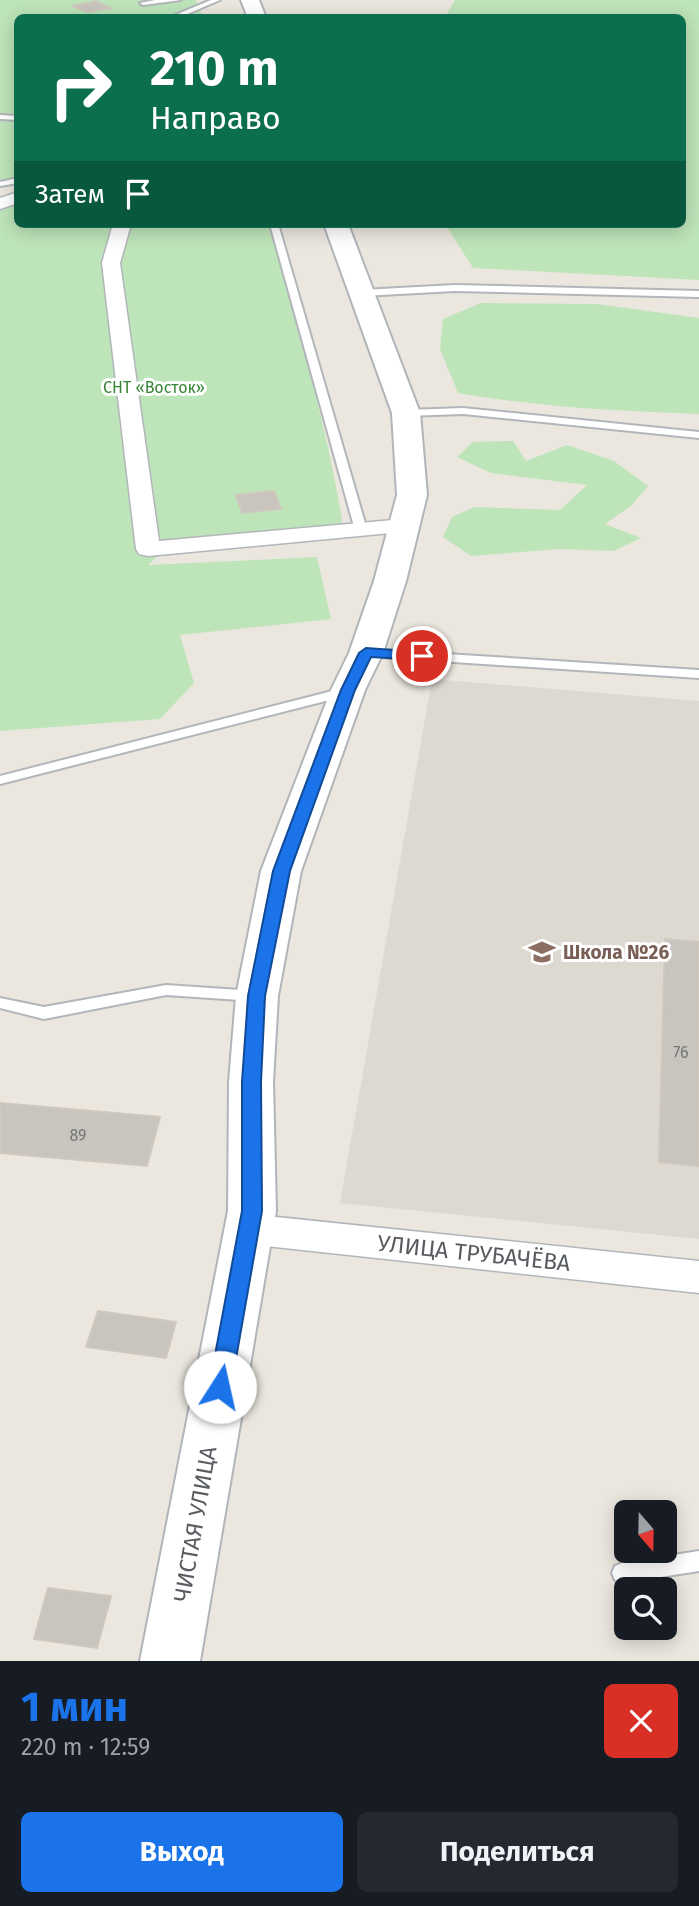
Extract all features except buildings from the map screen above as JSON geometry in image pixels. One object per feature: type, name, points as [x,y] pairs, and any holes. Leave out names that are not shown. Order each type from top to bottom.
[{"type":"main road","name":"ЧИСТАЯ УЛИЦА","points":[[170,1661],[252,1211],[251,1082],[257,996],[281,871],[348,690],[366,653],[390,580],[412,495],[406,413],[338,228]]},
{"type":"street","points":[[121,228],[111,263],[148,549],[404,526]]},
{"type":"street","name":"УЛИЦА ТРУБАЧЁВА","points":[[248,1229],[699,1277]]},
{"type":"lane","points":[[143,3],[178,0]]},
{"type":"lane","points":[[188,0],[217,0]]},
{"type":"lane","points":[[180,14],[211,1]]},
{"type":"lane","points":[[275,228],[361,530]]},
{"type":"lane","points":[[362,293],[455,288],[699,294]]},
{"type":"lane","points":[[406,413],[463,411],[699,435]]},
{"type":"lane","points":[[366,653],[699,674]]},
{"type":"lane","points":[[0,780],[348,690]]},
{"type":"lane","points":[[0,1003],[44,1013],[166,990],[257,996]]},
{"type":"lane","points":[[622,1573],[699,1561]]},
{"type":"shaded area","name":"Школа №26","points":[[432,679],[699,701],[699,1239],[340,1203]]},
{"type":"green space","points":[[0,0],[196,0],[202,14],[14,14],[14,185],[0,183]]},
{"type":"green space","points":[[455,0],[699,0],[699,280],[473,268],[448,228],[686,228],[686,14],[447,14]]},
{"type":"green space","name":"СНТ «Восток»","points":[[14,203],[14,228],[270,228],[320,412],[343,527],[175,540],[148,565],[317,557],[331,619],[180,635],[194,683],[160,719],[0,731],[0,210]]},
{"type":"green space","points":[[481,303],[597,304],[699,318],[699,414],[548,405],[458,393],[440,349],[443,319]]},
{"type":"green space","points":[[513,441],[526,461],[567,445],[614,461],[648,486],[632,505],[605,524],[641,538],[614,551],[559,549],[471,556],[443,537],[452,517],[475,507],[560,510],[587,485],[491,473],[457,457],[473,442]]},
{"type":"place","name":"Школа №26","points":[[542,952]]},
{"type":"route","points":[[220,1387],[252,1211],[251,1082],[257,996],[281,871],[348,690],[366,653],[422,656]]}]
